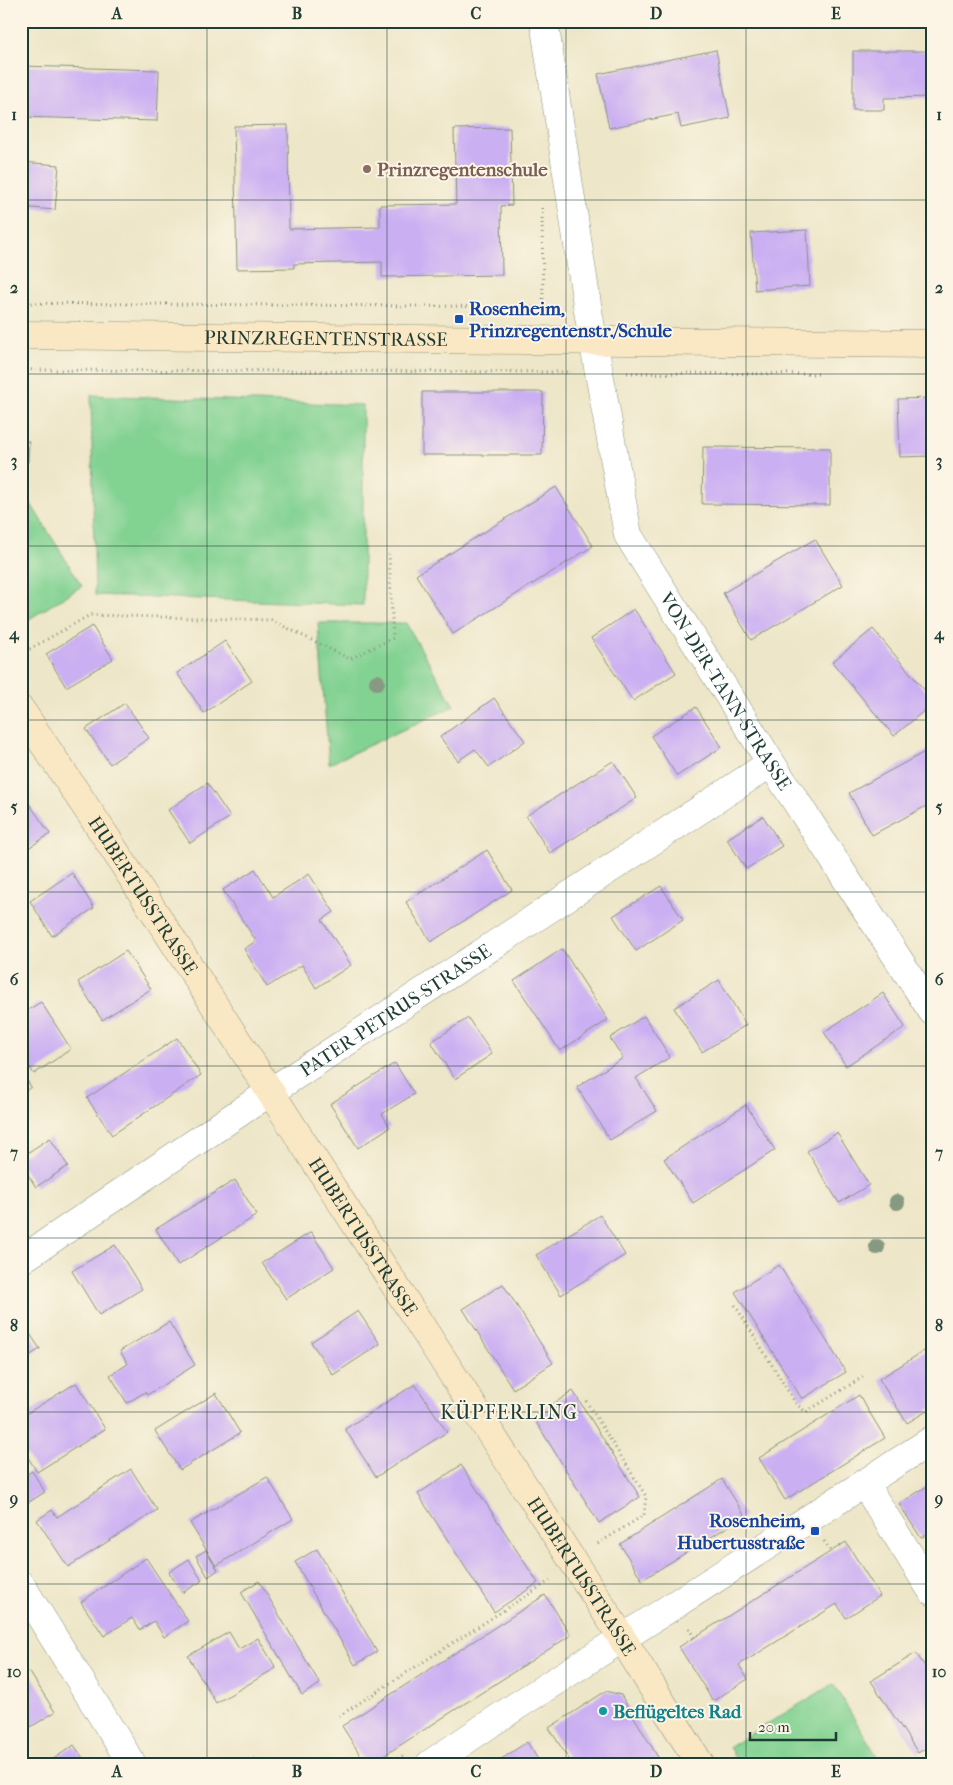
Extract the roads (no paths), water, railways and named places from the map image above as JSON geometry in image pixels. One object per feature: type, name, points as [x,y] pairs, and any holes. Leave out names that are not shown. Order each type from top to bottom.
[{"type":"main road","name":"PRINZREGENTENSTRASSE","points":[[21,335],[932,344]]},
{"type":"main road","name":"HUBERTUSSTRASSE","points":[[21,710],[111,845],[270,1093],[581,1557],[623,1639],[700,1764]]},
{"type":"street","name":"VON-DER-TANN-STRASSE","points":[[544,21],[588,312],[628,535],[932,1011]]},
{"type":"street","name":"PATER-PETRUS-STRASSE","points":[[21,1260],[270,1093],[772,763]]},
{"type":"street","points":[[430,1764],[932,1440]]},
{"type":"street","points":[[864,1483],[932,1591]]},
{"type":"street","points":[[21,1585],[132,1764]]},
{"type":"place","name":"Prinzregentenschule","points":[[367,169]]},
{"type":"place","name":"Rosenheim, Prinzregentenstr./Schule","points":[[459,319]]},
{"type":"place","name":"Rosenheim, Hubertusstraße","points":[[815,1531]]},
{"type":"place","name":"Beflügeltes Rad","points":[[603,1711]]},
{"type":"district","name":"KÜPFERLING","points":[[509,1412]]}]
